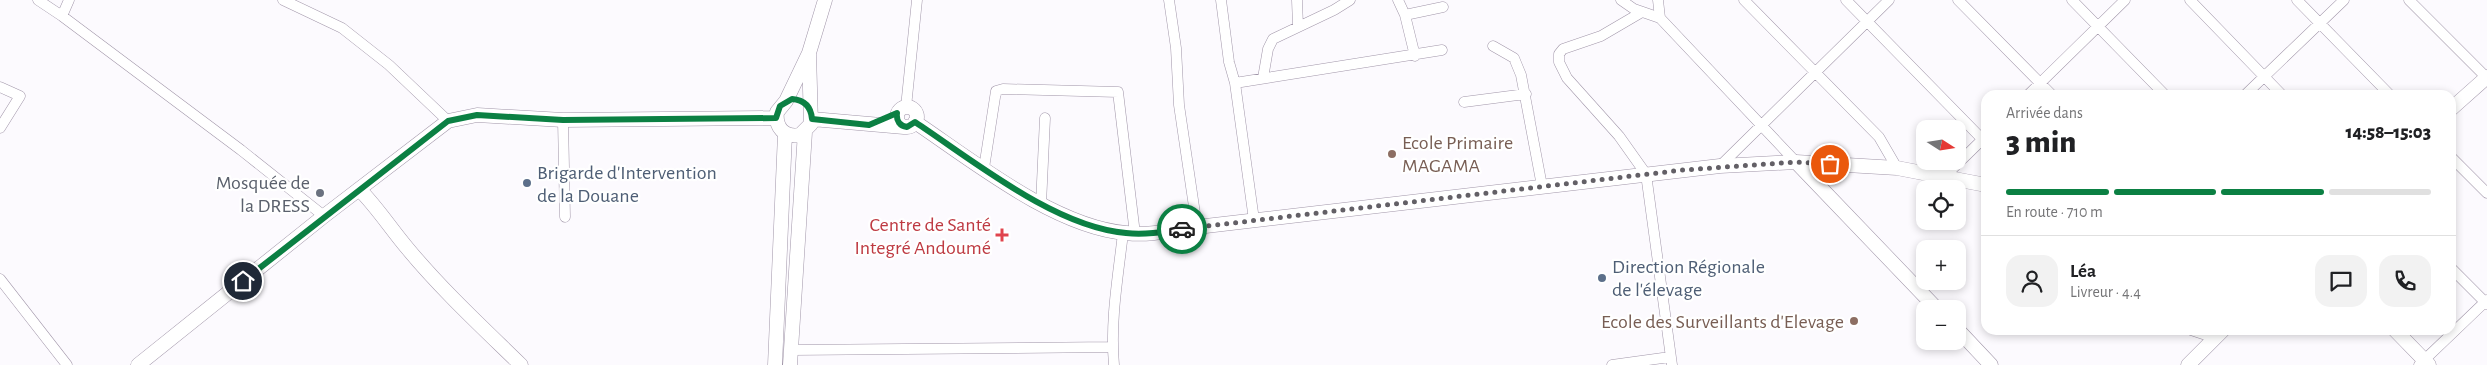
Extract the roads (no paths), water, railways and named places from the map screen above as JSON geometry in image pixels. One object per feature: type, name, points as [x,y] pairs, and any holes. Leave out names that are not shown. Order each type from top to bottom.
[{"type":"street","points":[[38,0],[241,150],[324,216]]},
{"type":"street","points":[[62,16],[70,0]]},
{"type":"street","points":[[283,0],[342,28],[389,65],[448,121]]},
{"type":"street","points":[[805,132],[795,136],[785,134],[780,130],[776,118],[777,112],[786,101],[809,53],[825,0]]},
{"type":"street","points":[[902,110],[917,0]]},
{"type":"street","points":[[1169,0],[1176,48],[1178,105],[1197,226]]},
{"type":"street","points":[[1221,0],[1229,62],[1235,83],[1254,220]]},
{"type":"street","points":[[1297,0],[1298,26]]},
{"type":"street","points":[[1263,78],[1271,41],[1298,26],[1334,10],[1350,0]]},
{"type":"street","points":[[1398,0],[1415,56]]},
{"type":"street","points":[[1621,0],[1642,12],[1660,18],[1928,300]]},
{"type":"street","points":[[1658,0],[1660,18]]},
{"type":"street","points":[[1744,0],[1879,137],[1897,168]]},
{"type":"street","points":[[1846,0],[1981,135]]},
{"type":"street","points":[[1720,166],[1888,0]]},
{"type":"street","points":[[1958,0],[2047,90]]},
{"type":"street","points":[[2072,0],[2160,90]]},
{"type":"street","points":[[2033,90],[2125,0]]},
{"type":"street","points":[[2190,0],[2277,90]]},
{"type":"street","points":[[2297,0],[2385,90]]},
{"type":"street","points":[[2250,90],[2344,0]]},
{"type":"street","points":[[2409,0],[2487,78],[2456,105]]},
{"type":"street","points":[[1404,15],[1443,7]]},
{"type":"street","points":[[1612,365],[1671,361],[1646,174],[1619,136],[1567,78],[1559,62],[1559,54],[1563,49],[1601,36],[1642,12]]},
{"type":"street","points":[[1493,46],[1514,58],[1521,75],[1542,186]]},
{"type":"street","points":[[1235,83],[1415,56],[1442,50]]},
{"type":"street","points":[[790,365],[805,132],[811,113],[809,53]]},
{"type":"street","points":[[0,87],[20,96],[0,128]]},
{"type":"street","points":[[984,168],[996,91],[1003,89],[1118,92],[1129,234],[1115,296],[1114,365]]},
{"type":"street","points":[[1464,102],[1526,94]]},
{"type":"street","points":[[786,101],[799,100],[811,113],[869,125],[910,124],[1041,204],[1074,219],[1129,234],[1148,234],[1197,226],[1720,166],[1796,162],[1897,168],[1981,184]]},
{"type":"street","points":[[869,125],[902,110],[916,114],[910,124]]},
{"type":"street","points":[[138,365],[324,216],[448,121],[477,115],[563,120],[776,118]]},
{"type":"street","points":[[1041,204],[1045,118]]},
{"type":"street","points":[[563,120],[565,217]]},
{"type":"street","points":[[776,365],[785,134]]},
{"type":"street","points":[[1944,177],[1981,143]]},
{"type":"street","points":[[2456,162],[2487,193]]},
{"type":"street","points":[[359,189],[373,203],[408,249],[469,314],[521,365]]},
{"type":"street","points":[[2456,273],[2486,302],[2456,332]]},
{"type":"street","points":[[0,279],[67,365]]},
{"type":"street","points":[[2188,365],[2218,335]]},
{"type":"street","points":[[2399,335],[2424,363],[2452,335]]},
{"type":"street","points":[[1966,338],[1991,365]]},
{"type":"street","points":[[791,350],[1113,347]]},
{"type":"place","name":"Ecole Primaire MAGAMA","points":[[1392,154]]},
{"type":"place","name":"Brigarde d'Intervention de la Douane","points":[[527,183]]},
{"type":"place","name":"Mosquée de la DRESS","points":[[320,193]]},
{"type":"place","name":"Centre de Santé Integré Andoumé","points":[[1002,235]]},
{"type":"place","name":"Direction Régionale de l'élevage","points":[[1602,278]]},
{"type":"place","name":"Ecole des Surveillants d'Elevage","points":[[1854,321]]}]
